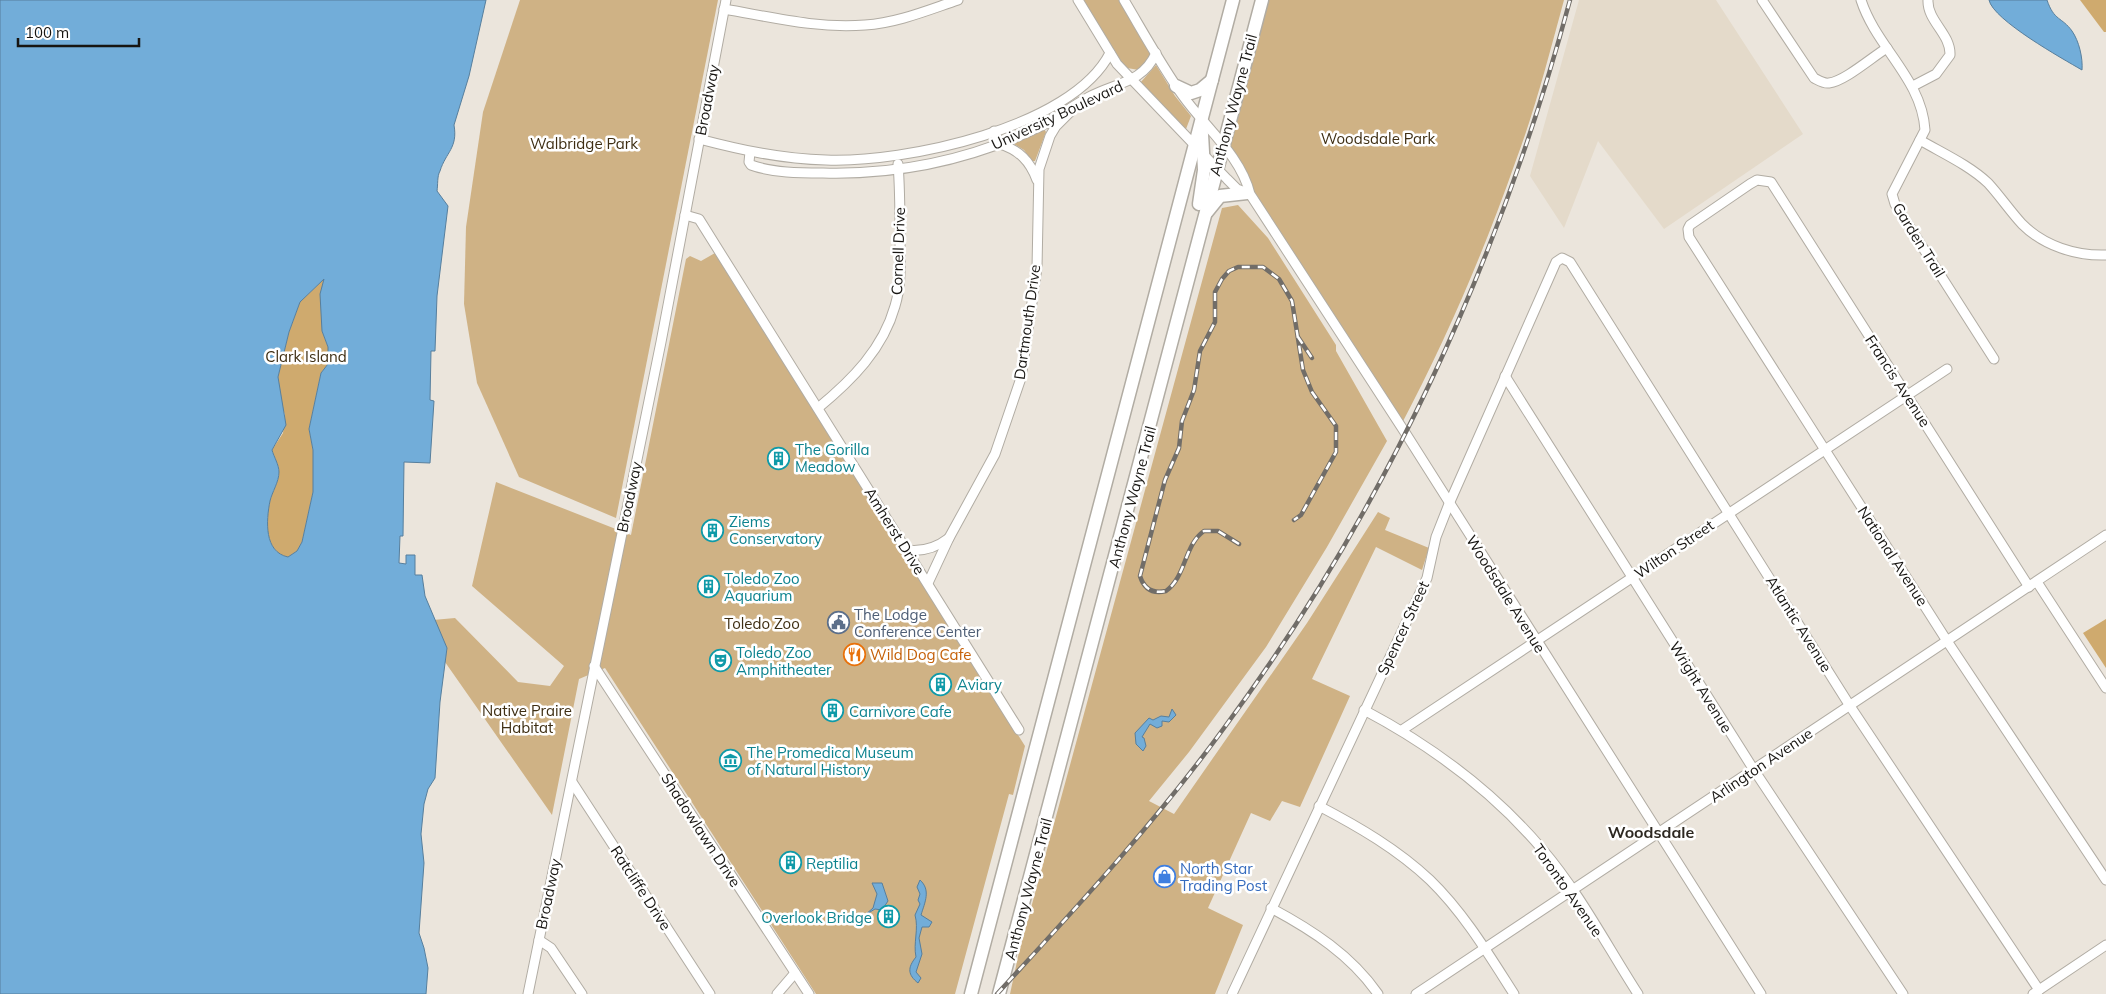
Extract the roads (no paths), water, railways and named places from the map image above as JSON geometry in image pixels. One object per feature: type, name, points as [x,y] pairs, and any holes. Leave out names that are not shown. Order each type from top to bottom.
[{"type":"highway","name":"Anthony Wayne Trail","points":[[971,994],[1199,150],[1202,119],[1233,0]]},
{"type":"highway","name":"Anthony Wayne Trail","points":[[999,994],[1262,0]]},
{"type":"highway","points":[[1176,86],[1192,92],[1200,90],[1212,80]]},
{"type":"highway","points":[[1185,290],[1186,252],[1200,199],[1199,150]]},
{"type":"highway","points":[[1204,216],[1220,196],[1248,193]]},
{"type":"street","points":[[725,4],[819,26],[867,25],[905,18],[958,0]]},
{"type":"street","name":"Woodsdale Avenue","points":[[1078,0],[1110,53],[1132,81],[1237,189],[1248,193]]},
{"type":"street","name":"Woodsdale Avenue","points":[[1124,0],[1176,86],[1223,146],[1247,181],[1248,193],[1449,504],[1761,994]]},
{"type":"street","points":[[1762,0],[1814,78],[1820,81],[1828,83],[1839,80],[1887,48]]},
{"type":"street","name":"Garden Trail","points":[[1861,0],[1873,27],[1913,86],[1924,119],[1925,130],[1892,194],[1895,204],[1994,359]]},
{"type":"street","points":[[1913,86],[1936,74],[1950,56],[1949,43],[1931,14],[1928,0]]},
{"type":"street","name":"Broadway","points":[[528,994],[685,215],[725,4]]},
{"type":"street","name":"University Boulevard","points":[[699,139],[750,152],[826,160],[898,156],[955,144],[994,131],[1038,112],[1074,92],[1100,70],[1110,53]]},
{"type":"street","name":"University Boulevard","points":[[750,152],[749,162],[751,165],[779,170],[851,174],[899,170],[952,159],[1000,144],[1044,124],[1106,90],[1132,81],[1151,64],[1156,53]]},
{"type":"street","points":[[1074,92],[1078,105]]},
{"type":"street","name":"Dartmouth Drive","points":[[928,584],[949,538],[994,454],[1021,378],[1037,268],[1037,180],[1042,156],[1056,126],[1078,105]]},
{"type":"street","points":[[994,131],[1000,144],[1021,155],[1033,170],[1037,180]]},
{"type":"street","points":[[1920,140],[1987,182],[2023,225],[2040,238],[2067,251],[2089,256],[2106,255]]},
{"type":"street","name":"Cornell Drive","points":[[818,408],[846,386],[869,358],[886,332],[896,305],[900,277],[898,156]]},
{"type":"street","name":"Francis Avenue","points":[[1688,229],[1694,221],[1750,184],[1763,180],[1771,182],[1907,395],[2033,584],[2106,688]]},
{"type":"street","name":"Amherst Drive","points":[[685,215],[699,219],[1019,730]]},
{"type":"street","name":"National Avenue","points":[[1688,229],[1689,237],[1947,641],[2106,880]]},
{"type":"street","name":"Spencer Street","points":[[1232,994],[1427,578],[1436,537],[1449,504],[1556,262],[1562,258]]},
{"type":"street","name":"Atlantic Avenue","points":[[1562,258],[1570,262],[1850,706],[2036,992]]},
{"type":"street","name":"Wilton Street","points":[[1402,730],[1946,369]]},
{"type":"street","name":"Wright Avenue","points":[[1506,376],[1754,770],[1903,994]]},
{"type":"street","name":"Arlington Avenue","points":[[1416,994],[2106,536]]},
{"type":"street","points":[[907,550],[917,551],[934,548],[949,538]]},
{"type":"street","name":"Shadowlawn Drive","points":[[594,666],[809,994]]},
{"type":"street","name":"Toronto Avenue","points":[[1364,710],[1402,730],[1458,768],[1496,799],[1543,850],[1572,891],[1638,994]]},
{"type":"street","name":"Ratcliffe Drive","points":[[572,782],[710,994]]},
{"type":"street","points":[[1319,806],[1359,827],[1397,852],[1417,869],[1457,910],[1514,994]]},
{"type":"street","points":[[1271,908],[1311,930],[1345,956],[1378,994]]},
{"type":"street","points":[[539,940],[551,948],[582,994]]},
{"type":"street","points":[[2036,992],[2106,945]]},
{"type":"street","points":[[777,994],[795,974]]},
{"type":"water","points":[[0,0],[486,0],[469,76],[454,125],[453,145],[442,165],[438,178],[437,191],[448,206],[437,296],[435,351],[431,351],[430,400],[434,401],[430,463],[404,462],[403,536],[400,536],[399,563],[406,564],[406,555],[415,555],[415,575],[422,575],[425,596],[447,648],[440,702],[435,778],[428,789],[424,804],[421,834],[424,863],[419,933],[428,968],[426,994],[0,994]],"holes":[[[324,279],[320,294],[322,331],[328,347],[328,364],[321,373],[309,429],[313,450],[313,492],[302,542],[297,551],[288,557],[274,549],[268,535],[270,501],[279,472],[272,450],[286,425],[278,377],[289,332],[300,302]]]},
{"type":"water","points":[[1989,0],[2047,0],[2052,12],[2068,27],[2077,40],[2082,60],[2082,70],[2015,28],[1993,8]]},
{"type":"water","points":[[1172,709],[1176,715],[1169,722],[1162,721],[1162,726],[1157,728],[1150,724],[1142,737],[1146,746],[1143,751],[1136,744],[1135,733],[1149,718],[1153,720],[1161,716],[1169,717]]},
{"type":"water","points":[[920,880],[926,892],[921,915],[932,922],[929,927],[922,927],[919,938],[922,954],[916,972],[921,978],[918,983],[912,977],[910,968],[916,957],[915,915],[920,904],[918,900],[920,894],[917,887]]},
{"type":"water","points":[[872,883],[882,883],[888,901],[882,910],[875,909],[865,915],[873,908],[877,894]]},
{"type":"railway","points":[[997,994],[1056,930],[1171,798],[1224,728],[1282,645],[1336,559],[1386,471],[1431,381],[1472,288],[1509,193],[1542,97],[1570,0]]},
{"type":"railway","points":[[1239,544],[1218,531],[1204,531],[1192,544],[1178,578],[1166,591],[1157,592],[1150,590],[1140,576],[1165,480],[1179,448],[1182,421],[1194,390],[1200,351],[1215,322],[1215,292],[1229,271],[1238,267],[1263,267],[1279,279],[1292,301],[1303,370],[1312,392],[1336,426],[1336,452],[1301,515],[1294,520]]},
{"type":"railway","points":[[1298,337],[1312,358]]},
{"type":"place","name":"The Gorilla Meadow","points":[[779,458]]},
{"type":"place","name":"Ziems Conservatory","points":[[713,530]]},
{"type":"place","name":"Toledo Zoo Aquarium","points":[[708,587]]},
{"type":"place","name":"The Lodge Conference Center","points":[[838,623]]},
{"type":"place","name":"Wild Dog Cafe","points":[[854,654]]},
{"type":"place","name":"Toledo Zoo Amphitheater","points":[[720,661]]},
{"type":"place","name":"Aviary","points":[[941,684]]},
{"type":"place","name":"Carnivore Cafe","points":[[833,711]]},
{"type":"place","name":"The Promedica Museum of Natural History","points":[[731,761]]},
{"type":"place","name":"Reptilia","points":[[790,863]]},
{"type":"place","name":"North Star Trading Post","points":[[1164,877]]},
{"type":"place","name":"Overlook Bridge","points":[[888,917]]},
{"type":"district","name":"Woodsdale","points":[[1651,832]]},
{"type":"park label","name":"Woodsdale Park","points":[[1378,138]]},
{"type":"park label","name":"Walbridge Park","points":[[584,143]]},
{"type":"park label","name":"Clark Island","points":[[306,356]]},
{"type":"park label","name":"Toledo Zoo","points":[[762,623]]},
{"type":"park label","name":"Native Praire Habitat","points":[[527,718]]}]
